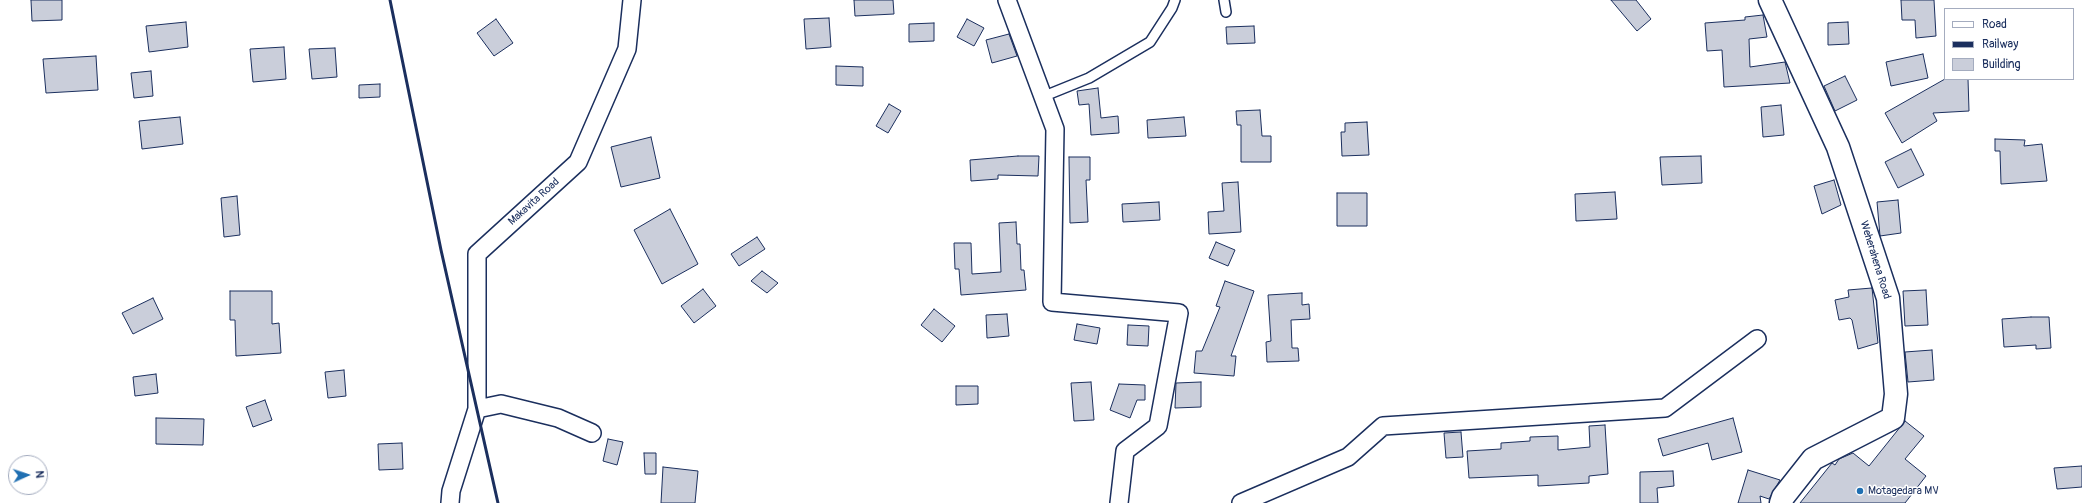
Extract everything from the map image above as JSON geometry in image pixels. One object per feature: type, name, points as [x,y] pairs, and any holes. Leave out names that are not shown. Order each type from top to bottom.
[{"type":"main road","name":"Weherahena Road","points":[[1770,0],[1838,147],[1888,298],[1896,394],[1893,418],[1813,459],[1783,496],[1782,503]]},
{"type":"street","name":"Makavita Road","points":[[450,503],[451,491],[477,409],[477,254],[578,162],[626,49],[632,0]]},
{"type":"street","points":[[1007,0],[1042,98],[1056,128],[1052,302],[1179,312],[1158,426],[1125,451],[1119,503]]},
{"type":"street","points":[[1241,503],[1348,457],[1383,426],[1665,408],[1757,339]]},
{"type":"street","points":[[477,409],[501,404],[558,418],[592,433]]},
{"type":"lane","points":[[1042,98],[1089,78],[1150,42],[1172,8],[1175,0]]},
{"type":"lane","points":[[1224,0],[1226,12]]},
{"type":"building","points":[[31,0],[62,0],[62,20],[32,21]]},
{"type":"building","points":[[854,0],[893,0],[894,14],[855,16]]},
{"type":"building","points":[[1611,0],[1636,0],[1651,19],[1637,31]]},
{"type":"building","points":[[1901,0],[1934,0],[1936,36],[1916,38],[1915,20],[1902,20]]},
{"type":"building","points":[[1763,15],[1767,37],[1749,39],[1750,67],[1785,62],[1790,83],[1724,87],[1722,50],[1707,51],[1705,23],[1745,20],[1745,17]]},
{"type":"building","points":[[829,18],[831,47],[806,49],[804,19]]},
{"type":"building","points":[[496,19],[513,43],[494,56],[477,33]]},
{"type":"building","points":[[967,19],[984,28],[974,46],[957,37]]},
{"type":"building","points":[[186,22],[188,47],[149,52],[146,26]]},
{"type":"building","points":[[1848,22],[1849,44],[1828,45],[1828,23]]},
{"type":"building","points":[[934,23],[934,41],[909,42],[909,24]]},
{"type":"building","points":[[1254,26],[1255,43],[1227,44],[1226,27]]},
{"type":"building","points":[[1009,34],[1017,56],[992,63],[986,40]]},
{"type":"building","points":[[284,47],[286,79],[253,82],[250,49]]},
{"type":"building","points":[[335,48],[337,77],[312,79],[309,49]]},
{"type":"building","points":[[1923,54],[1928,78],[1891,86],[1886,62]]},
{"type":"building","points":[[96,56],[98,90],[46,93],[43,59]]},
{"type":"building","points":[[836,66],[863,67],[863,86],[836,85]]},
{"type":"building","points":[[151,71],[153,96],[134,98],[131,73]]},
{"type":"building","points":[[1845,76],[1857,100],[1835,111],[1824,86]]},
{"type":"building","points":[[1944,80],[1968,80],[1969,111],[1933,113],[1937,121],[1902,143],[1885,113]]},
{"type":"building","points":[[380,84],[380,97],[359,98],[359,85]]},
{"type":"building","points":[[1098,88],[1101,118],[1118,116],[1119,133],[1091,135],[1089,104],[1079,105],[1077,91]]},
{"type":"building","points":[[889,104],[901,111],[888,133],[876,126]]},
{"type":"building","points":[[1781,105],[1784,135],[1763,137],[1761,107]]},
{"type":"building","points":[[1260,110],[1262,136],[1271,136],[1271,162],[1241,162],[1241,125],[1237,125],[1236,111]]},
{"type":"building","points":[[180,117],[183,144],[142,149],[139,121]]},
{"type":"building","points":[[1184,117],[1186,136],[1148,138],[1147,120]]},
{"type":"building","points":[[1367,122],[1369,155],[1342,156],[1341,132],[1345,132],[1345,123]]},
{"type":"building","points":[[651,137],[660,178],[621,187],[611,147]]},
{"type":"building","points":[[1995,139],[2025,140],[2024,146],[2042,144],[2047,181],[2001,184],[2000,151],[1995,151]]},
{"type":"building","points":[[1911,149],[1924,175],[1898,188],[1885,162]]},
{"type":"building","points":[[1018,156],[1039,156],[1038,176],[998,175],[998,179],[971,181],[970,160]]},
{"type":"building","points":[[1701,156],[1702,183],[1662,185],[1660,157]]},
{"type":"building","points":[[1069,157],[1090,157],[1090,180],[1086,180],[1088,222],[1070,223]]},
{"type":"building","points":[[1834,180],[1841,205],[1822,214],[1814,186]]},
{"type":"building","points":[[1238,182],[1241,232],[1209,234],[1208,212],[1224,211],[1222,183]]},
{"type":"building","points":[[1615,192],[1617,219],[1576,221],[1575,194]]},
{"type":"building","points":[[1337,193],[1367,193],[1367,226],[1337,226]]},
{"type":"building","points":[[237,196],[240,235],[224,237],[221,198]]},
{"type":"building","points":[[1898,200],[1901,233],[1880,236],[1877,202]]},
{"type":"building","points":[[1159,202],[1160,220],[1123,222],[1122,204]]},
{"type":"building","points":[[670,209],[698,264],[662,284],[634,230]]},
{"type":"building","points":[[1016,222],[1017,244],[1020,244],[1021,270],[1024,270],[1026,290],[961,295],[959,269],[955,269],[954,243],[971,243],[972,274],[1001,272],[999,223]]},
{"type":"building","points":[[757,237],[765,249],[739,266],[731,254]]},
{"type":"building","points":[[1216,242],[1235,250],[1228,266],[1209,258]]},
{"type":"building","points":[[762,271],[778,283],[767,293],[751,281]]},
{"type":"building","points":[[1225,281],[1254,291],[1231,356],[1236,356],[1234,376],[1194,373],[1196,351],[1202,351],[1220,307],[1216,306]]},
{"type":"building","points":[[1872,288],[1878,343],[1858,349],[1852,320],[1850,318],[1839,320],[1835,300],[1849,297],[1848,290]]},
{"type":"building","points":[[703,289],[716,306],[694,323],[681,306]]},
{"type":"building","points":[[1926,290],[1928,325],[1905,326],[1903,291]]},
{"type":"building","points":[[230,291],[272,291],[272,324],[279,323],[281,353],[236,356],[235,320],[230,320]]},
{"type":"building","points":[[1302,293],[1302,305],[1309,304],[1310,319],[1291,320],[1292,348],[1298,348],[1299,361],[1267,362],[1266,342],[1271,341],[1268,295]]},
{"type":"building","points":[[153,298],[163,319],[133,334],[122,313]]},
{"type":"building","points":[[934,309],[955,326],[942,342],[921,325]]},
{"type":"building","points":[[1007,314],[1009,336],[987,338],[986,315]]},
{"type":"building","points":[[2049,317],[2051,348],[2036,349],[2036,345],[2004,347],[2002,319]]},
{"type":"building","points":[[1077,324],[1100,328],[1097,344],[1074,340]]},
{"type":"building","points":[[1128,325],[1149,326],[1148,346],[1127,345]]},
{"type":"building","points":[[1932,350],[1934,380],[1908,382],[1905,352]]},
{"type":"building","points":[[344,370],[346,396],[328,398],[325,372]]},
{"type":"building","points":[[156,374],[158,393],[135,396],[133,377]]},
{"type":"building","points":[[1091,382],[1094,420],[1074,421],[1071,383]]},
{"type":"building","points":[[1201,382],[1201,407],[1175,408],[1176,383]]},
{"type":"building","points":[[1119,384],[1145,385],[1145,400],[1137,400],[1130,418],[1110,410]]},
{"type":"building","points":[[956,386],[978,386],[978,404],[956,405]]},
{"type":"building","points":[[265,400],[272,420],[253,427],[246,407]]},
{"type":"building","points":[[156,418],[204,419],[203,445],[156,444]]},
{"type":"building","points":[[1733,418],[1742,452],[1712,460],[1708,443],[1663,456],[1658,439]]},
{"type":"building","points":[[1905,421],[1924,436],[1905,459],[1926,476],[1905,503],[1800,503],[1832,463],[1835,465],[1839,459],[1853,453],[1869,466]]},
{"type":"building","points":[[1605,425],[1608,474],[1589,476],[1589,483],[1538,486],[1538,475],[1469,478],[1467,451],[1501,449],[1501,443],[1530,441],[1530,437],[1558,436],[1558,450],[1590,447],[1589,426]]},
{"type":"building","points":[[1461,432],[1463,457],[1446,458],[1444,433]]},
{"type":"building","points":[[608,439],[623,442],[617,465],[603,461]]},
{"type":"building","points":[[402,443],[403,469],[379,470],[378,444]]},
{"type":"building","points":[[644,453],[656,453],[656,474],[645,474]]},
{"type":"building","points":[[2082,466],[2082,487],[2057,489],[2054,468]]},
{"type":"building","points":[[663,467],[698,471],[695,503],[661,503]]},
{"type":"building","points":[[1748,470],[1780,480],[1769,499],[1760,496],[1761,503],[1738,503]]},
{"type":"building","points":[[1673,471],[1674,486],[1657,488],[1658,503],[1640,503],[1640,472]]},
{"type":"railway","points":[[390,0],[441,250],[498,503]]},
{"type":"place","name":"Motagedara MV","points":[[1860,491]]}]
